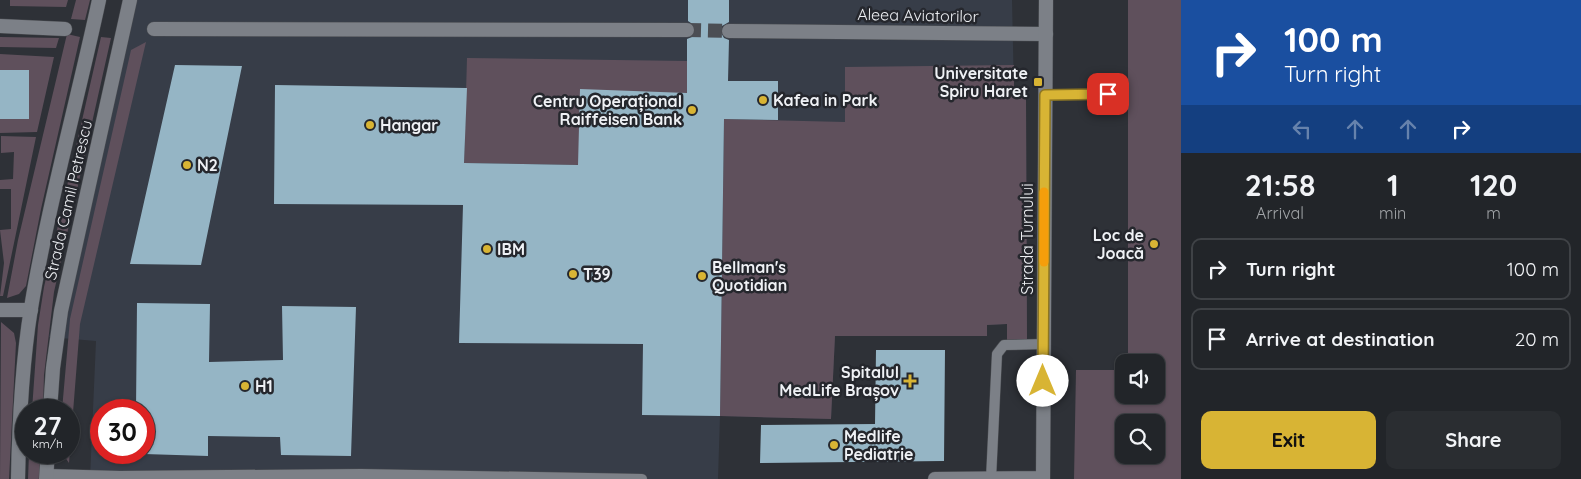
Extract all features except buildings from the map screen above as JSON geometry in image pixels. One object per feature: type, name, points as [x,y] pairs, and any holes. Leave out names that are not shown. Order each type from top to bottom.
[{"type":"street","name":"Strada Camil Petrescu","points":[[18,479],[24,366],[31,310],[40,261],[99,0]]},
{"type":"street","name":"Strada Camil Petrescu","points":[[51,399],[53,368],[62,311],[130,0]]},
{"type":"street","name":"Strada Turnului","points":[[935,479],[1043,479],[1046,0]]},
{"type":"street","points":[[0,26],[65,28]]},
{"type":"street","points":[[154,30],[688,30]]},
{"type":"street","name":"Aleea Aviatorilor","points":[[729,31],[1046,34]]},
{"type":"street","points":[[0,310],[31,310]]},
{"type":"lane","points":[[1045,95],[1108,94]]},
{"type":"lane","points":[[991,479],[997,354],[1004,345],[1044,344]]},
{"type":"lane","points":[[46,476],[361,474],[642,479]]},
{"type":"shaded area","points":[[10,0],[68,0],[66,7],[10,6]]},
{"type":"shaded area","points":[[76,0],[90,0],[85,20],[71,19]]},
{"type":"shaded area","points":[[125,0],[1012,0],[1014,92],[1026,93],[1027,339],[1007,324],[987,325],[987,336],[835,336],[831,419],[720,416],[718,479],[90,479],[91,464],[155,464],[155,399],[93,399],[96,341],[49,337]]},
{"type":"shaded area","points":[[1128,0],[1181,0],[1181,479],[1074,479],[1076,370],[1115,370],[1115,404],[1165,404],[1165,354],[1128,354]]},
{"type":"shaded area","points":[[67,34],[80,37],[41,209],[26,286],[19,294],[7,298],[18,240]]},
{"type":"shaded area","points":[[0,37],[59,38],[56,48],[0,47]]},
{"type":"shaded area","points":[[101,37],[111,38],[54,292],[44,375],[43,399],[33,399],[38,325],[44,287]]},
{"type":"shaded area","points":[[146,42],[80,324],[74,399],[63,399],[70,319],[131,50]]},
{"type":"shaded area","points":[[0,54],[54,57],[37,132],[0,133],[0,119],[29,119],[29,71],[0,70]]},
{"type":"shaded area","points":[[467,58],[687,61],[687,93],[578,165],[464,163]]},
{"type":"shaded area","points":[[1014,65],[1014,92],[1026,93],[1027,339],[1007,340],[1007,324],[987,325],[987,336],[835,336],[831,419],[720,416],[724,119],[845,122],[845,67]]},
{"type":"shaded area","points":[[1,136],[36,137],[3,296],[0,296],[4,263],[0,230],[11,229],[11,189],[0,189],[0,180],[13,179],[14,152],[1,153]]},
{"type":"shaded area","points":[[1,322],[14,333],[16,343],[9,479],[0,479]]},
{"type":"shaded area","points":[[29,464],[41,464],[40,479],[28,479]]},
{"type":"tunnel","points":[[687,30],[729,31]]},
{"type":"slow traffic","points":[[1044,192],[1044,262]]},
{"type":"place","name":"Universitate Spiru Haret","points":[[1038,82]]},
{"type":"place","name":"Kafea in Park","points":[[763,100]]},
{"type":"place","name":"Centru Operațional Raiffeisen Bank","points":[[692,110]]},
{"type":"place","name":"Hangar","points":[[370,125]]},
{"type":"place","name":"N2","points":[[187,165]]},
{"type":"place","name":"Loc de Joacă","points":[[1154,244]]},
{"type":"place","name":"IBM","points":[[487,249]]},
{"type":"place","name":"T39","points":[[573,274]]},
{"type":"place","name":"Bellman's Quotidian","points":[[702,276]]},
{"type":"place","name":"Spitalul MedLife Brașov","points":[[910,381]]},
{"type":"place","name":"H1","points":[[245,386]]},
{"type":"place","name":"Medlife Pediatrie","points":[[834,445]]},
{"type":"route","points":[[1043,381],[1045,95],[1108,94]]}]
